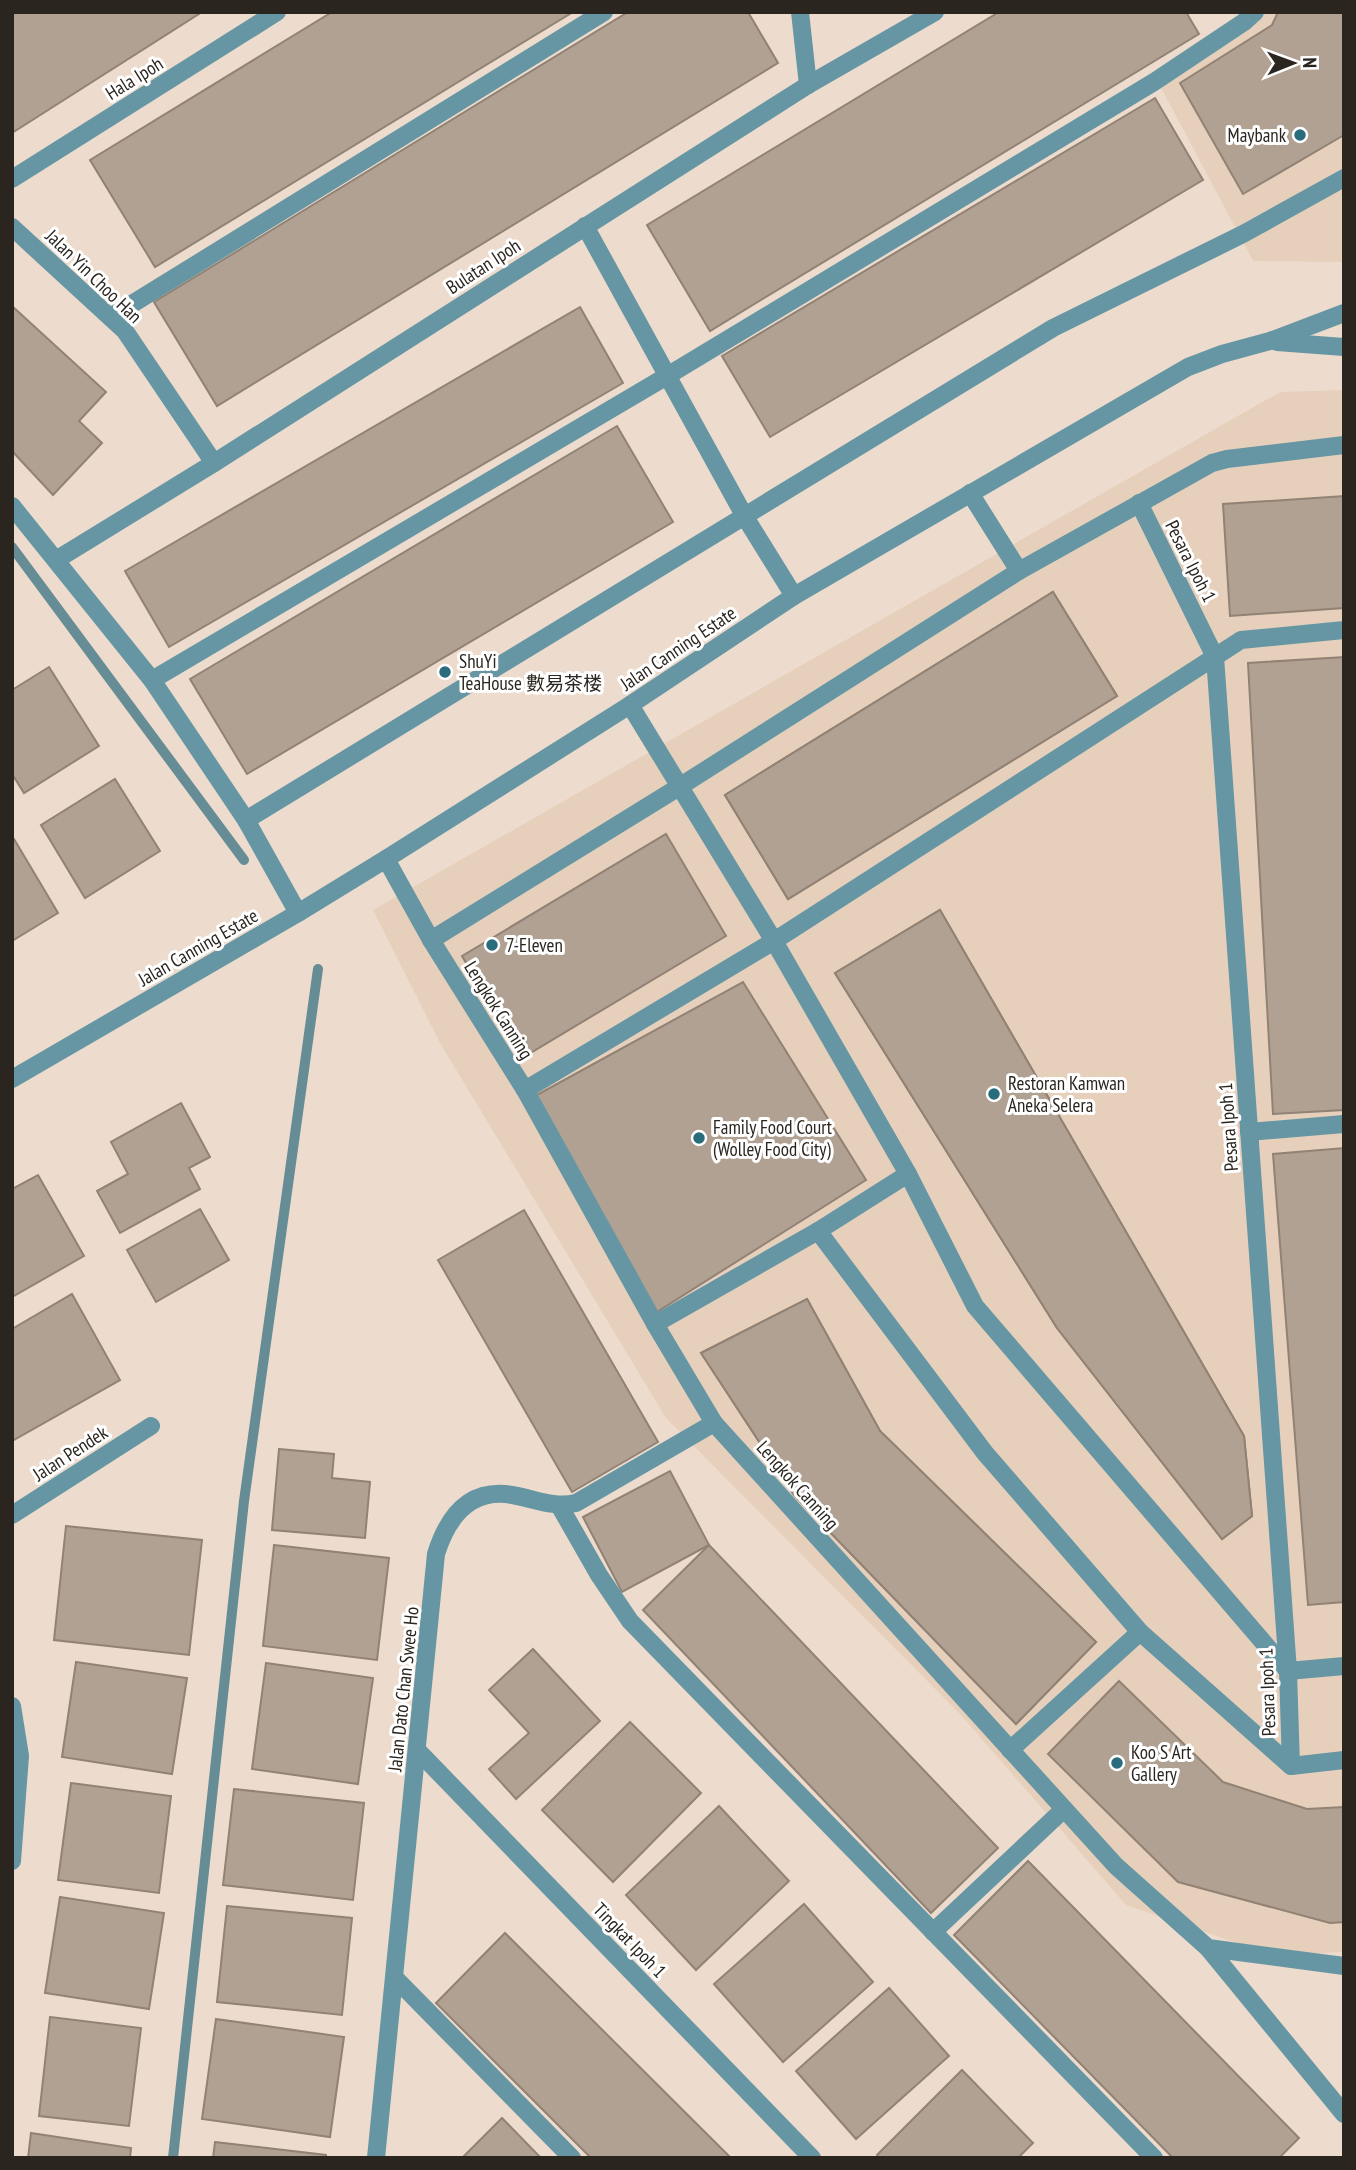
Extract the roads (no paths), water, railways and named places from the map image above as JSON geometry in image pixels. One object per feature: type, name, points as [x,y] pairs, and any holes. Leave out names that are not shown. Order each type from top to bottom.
[{"type":"street","name":"Hala Ipoh","points":[[12,179],[277,12]]},
{"type":"street","points":[[110,317],[604,12]]},
{"type":"street","points":[[800,12],[808,85]]},
{"type":"street","name":"Bulatan Ipoh","points":[[56,560],[214,463],[808,85],[935,12]]},
{"type":"street","points":[[152,680],[667,376],[1154,82],[1255,12]]},
{"type":"street","points":[[246,820],[1053,328],[1243,234],[1344,178]]},
{"type":"street","points":[[585,226],[745,517],[794,596]]},
{"type":"street","name":"Jalan Yin Choo Han","points":[[12,227],[125,331],[214,463]]},
{"type":"street","name":"Jalan Canning Estate","points":[[12,1079],[386,859],[630,705],[794,596],[1188,367],[1222,354],[1270,341],[1344,313]]},
{"type":"street","name":"Jalan Canning Estate","points":[[1270,341],[1344,347]]},
{"type":"street","points":[[431,940],[679,787],[1019,571],[1139,503],[1219,461],[1344,445]]},
{"type":"street","points":[[971,493],[1019,571]]},
{"type":"street","name":"Pesara Ipoh 1","points":[[1139,503],[1215,657],[1288,1671],[1291,1766]]},
{"type":"street","points":[[12,506],[152,680],[246,820],[298,913]]},
{"type":"street","points":[[525,1090],[774,941],[1241,640],[1344,630]]},
{"type":"street","points":[[630,705],[774,941],[908,1174],[975,1306],[1288,1671],[1344,1666]]},
{"type":"street","name":"Lengkok Canning","points":[[386,859],[431,940],[525,1090],[654,1324],[713,1423],[1063,1810],[1116,1866],[1208,1948],[1344,2113]]},
{"type":"street","points":[[1249,1132],[1344,1124]]},
{"type":"street","points":[[654,1324],[818,1231],[908,1174]]},
{"type":"street","points":[[818,1231],[985,1453],[1140,1632],[1291,1766],[1344,1760]]},
{"type":"street","name":"Jalan Dato Chan Swee Ho","points":[[376,2158],[436,1554],[442,1535],[454,1514],[475,1499],[503,1494],[568,1505],[583,1499],[713,1423]]},
{"type":"street","name":"Jalan Pendek","points":[[12,1516],[151,1426]]},
{"type":"street","points":[[559,1505],[599,1575],[630,1621],[1154,2158]]},
{"type":"street","points":[[1010,1750],[1140,1632]]},
{"type":"street","points":[[12,1706],[20,1756],[12,1861]]},
{"type":"street","name":"Tingkat Ipoh 1","points":[[418,1751],[812,2158]]},
{"type":"street","points":[[933,1932],[1063,1810]]},
{"type":"street","points":[[1208,1948],[1344,1966]]},
{"type":"street","points":[[395,1978],[572,2158]]},
{"type":"waterway","points":[[12,547],[244,860]]},
{"type":"waterway","points":[[173,2158],[244,1501],[318,969]]},
{"type":"place","name":"Maybank","points":[[1300,135]]},
{"type":"place","name":"ShuYi TeaHouse 數易茶楼","points":[[445,672]]},
{"type":"place","name":"7-Eleven","points":[[492,945]]},
{"type":"place","name":"Restoran Kamwan Aneka Selera","points":[[994,1094]]},
{"type":"place","name":"Family Food Court (Wolley Food City)","points":[[699,1138]]},
{"type":"place","name":"Koo S Art Gallery","points":[[1117,1763]]}]
